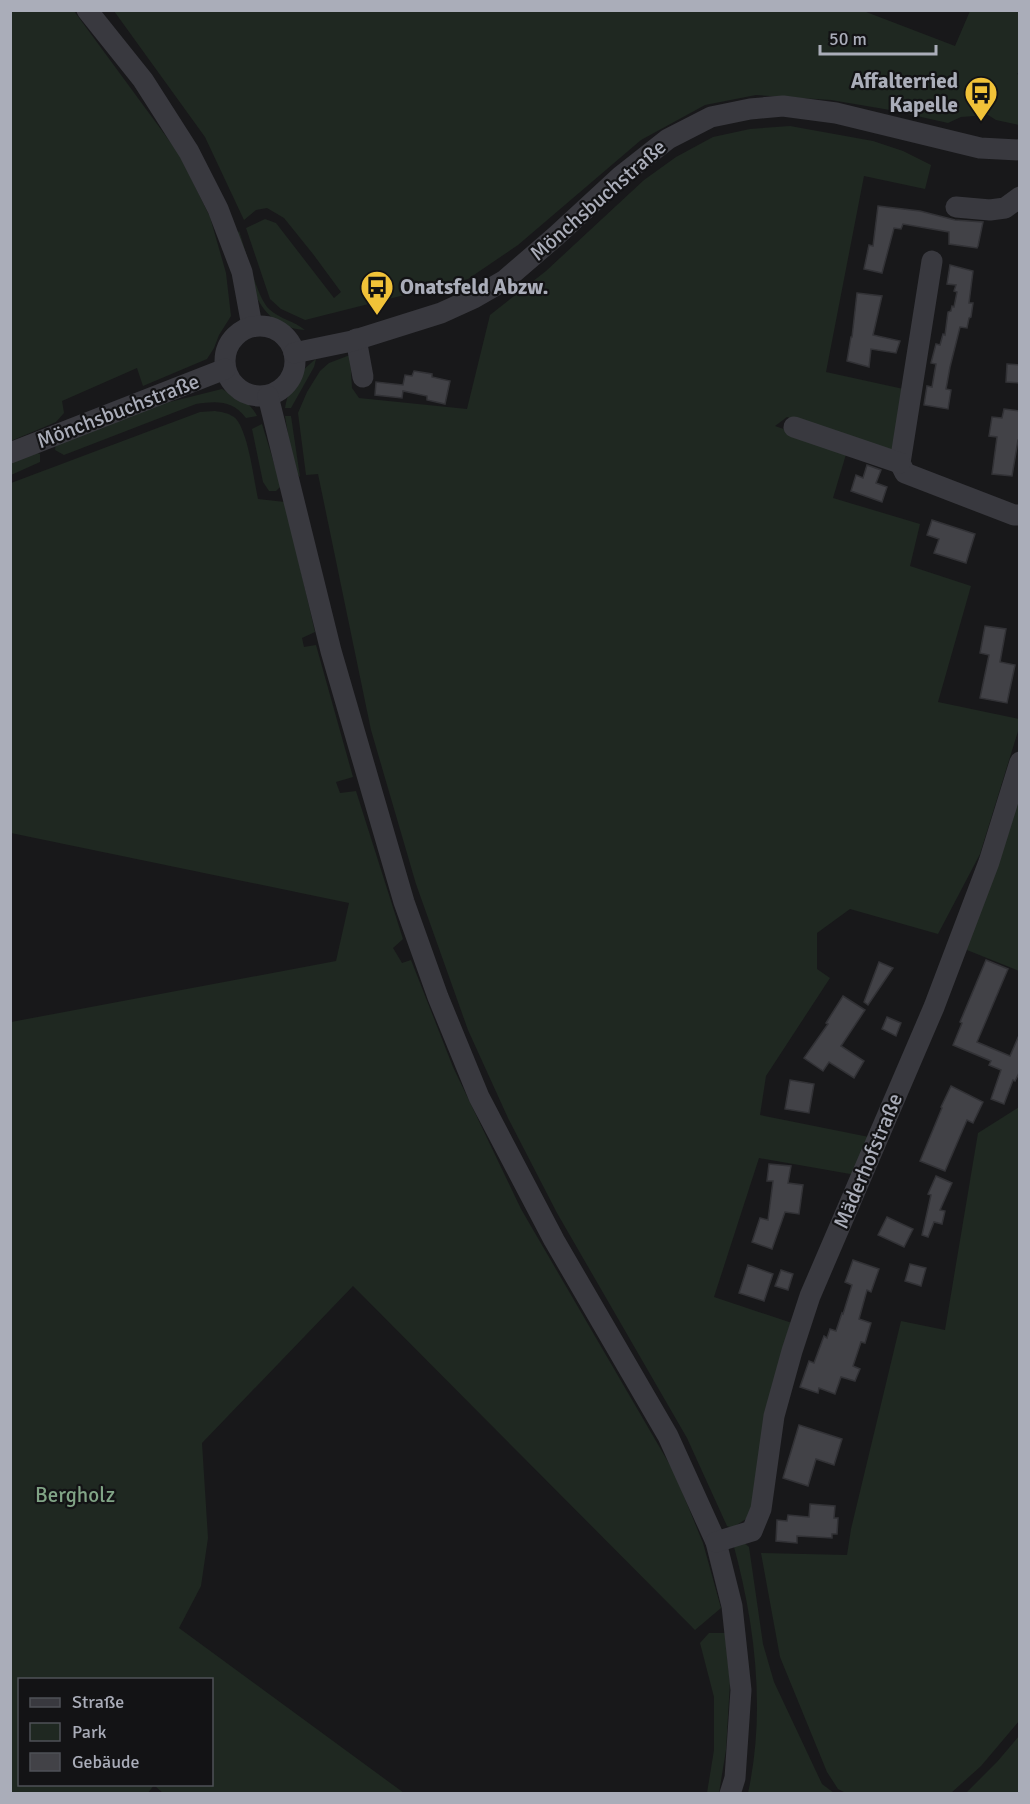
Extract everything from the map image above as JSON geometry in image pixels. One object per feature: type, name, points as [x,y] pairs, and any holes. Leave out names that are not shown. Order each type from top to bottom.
[{"type":"street","points":[[87,10],[143,80],[189,152],[218,209],[242,272],[252,327]]},
{"type":"street","name":"Mönchsbuchstraße","points":[[294,353],[356,339],[441,313],[474,298],[505,280],[621,176],[668,139],[711,117],[783,106],[836,113],[980,148],[1020,150]]},
{"type":"street","points":[[956,207],[990,210],[1005,208],[1020,196]]},
{"type":"street","points":[[932,261],[900,463],[905,473],[1014,515],[1020,515]]},
{"type":"street","points":[[252,327],[274,328],[283,334],[294,353],[295,364],[292,375],[278,392],[268,396],[246,394],[237,388],[225,369],[227,347],[233,338],[252,327]]},
{"type":"street","points":[[356,339],[363,377]]},
{"type":"street","name":"Mönchsbuchstraße","points":[[10,453],[225,369]]},
{"type":"street","points":[[268,396],[331,651],[404,902],[438,997],[479,1097],[554,1240],[668,1436],[717,1542],[732,1606],[741,1690],[735,1778],[730,1794]]},
{"type":"street","points":[[794,427],[900,463]]},
{"type":"street","name":"Mäderhofstraße","points":[[717,1542],[752,1531],[761,1509],[774,1416],[810,1296],[934,1007],[989,862],[1020,762]]},
{"type":"green space","points":[[861,10],[955,46],[970,11],[1019,11],[1020,71],[1017,74],[1020,75],[1019,125],[996,120],[988,115],[961,117],[948,123],[831,100],[756,95],[705,105],[641,140],[518,245],[468,279],[305,320],[281,309],[270,299],[246,228],[265,219],[276,223],[334,298],[341,292],[284,218],[267,208],[256,210],[244,220],[205,137],[114,11]]},
{"type":"green space","points":[[11,11],[74,11],[179,154],[210,217],[226,273],[231,316],[207,359],[143,386],[137,368],[62,401],[64,413],[56,422],[11,441]]},
{"type":"green space","points":[[790,126],[873,141],[903,151],[931,165],[925,189],[864,176],[826,372],[908,390],[896,457],[787,417],[775,426],[847,451],[833,498],[920,524],[910,566],[971,586],[938,702],[1019,719],[1019,728],[980,854],[938,934],[850,909],[817,933],[817,969],[830,978],[766,1076],[760,1115],[874,1138],[856,1175],[759,1158],[714,1297],[792,1323],[754,1503],[746,1519],[732,1528],[727,1526],[687,1438],[557,1213],[508,1118],[468,1030],[416,884],[371,730],[318,474],[306,475],[298,413],[320,371],[329,363],[350,355],[352,388],[359,398],[467,409],[490,315],[546,271],[644,180],[676,157],[713,137],[750,129]]},
{"type":"green space","points":[[239,231],[264,303],[282,318],[305,330],[288,327],[275,320],[264,309],[256,296],[245,267],[236,236]]},
{"type":"green space","points":[[316,359],[314,367],[291,408],[285,408],[295,380]]},
{"type":"green space","points":[[222,389],[247,403],[257,416],[246,418],[241,412],[224,403],[196,404],[64,455],[55,450],[56,443],[154,406]]},
{"type":"green space","name":"Bergholz","points":[[215,411],[227,414],[239,423],[247,443],[258,499],[285,502],[315,632],[302,638],[304,647],[316,645],[353,777],[336,782],[340,793],[356,791],[403,939],[393,948],[402,963],[411,960],[453,1067],[521,1209],[674,1472],[703,1543],[721,1608],[695,1630],[353,1286],[202,1443],[208,1538],[201,1586],[179,1628],[404,1793],[164,1794],[155,1786],[213,1786],[213,1678],[18,1678],[18,1786],[153,1786],[148,1793],[11,1793],[11,1022],[336,961],[349,903],[11,833],[11,483],[200,412]]},
{"type":"green space","points":[[285,416],[291,416],[300,477],[294,470]]},
{"type":"green space","points":[[262,424],[281,486],[276,491],[269,491],[263,482],[252,429]]},
{"type":"green space","points":[[34,452],[40,454],[40,462],[11,475],[11,462]]},
{"type":"green space","points":[[1019,780],[1019,971],[962,948]]},
{"type":"green space","points":[[1019,1107],[1019,1721],[981,1766],[951,1793],[846,1793],[838,1789],[827,1772],[780,1657],[761,1553],[847,1555],[851,1529],[901,1321],[945,1330],[978,1133]]},
{"type":"green space","points":[[741,1540],[749,1547],[763,1644],[774,1682],[822,1784],[834,1793],[748,1793],[756,1731],[757,1699],[752,1636],[741,1573],[733,1543]]},
{"type":"green space","points":[[709,1633],[725,1633],[730,1682],[726,1750],[719,1793],[707,1793],[714,1750],[714,1697],[700,1643]]},
{"type":"green space","points":[[1019,1736],[1019,1793],[966,1793],[997,1762]]},
{"type":"building","points":[[878,206],[920,211],[955,220],[983,222],[978,246],[977,248],[949,244],[949,232],[903,224],[901,229],[894,228],[882,273],[864,269],[869,245],[873,246]]},
{"type":"building","points":[[950,265],[973,271],[969,303],[973,303],[967,328],[960,327],[950,367],[946,389],[951,390],[948,409],[924,405],[927,386],[932,387],[936,364],[931,363],[936,344],[940,345],[943,334],[945,335],[948,312],[951,311],[952,306],[954,307],[957,292],[954,291],[956,285],[947,284]]},
{"type":"building","points":[[857,293],[882,296],[873,335],[900,341],[896,353],[871,349],[869,367],[847,361]]},
{"type":"building","points":[[1007,364],[1020,365],[1020,383],[1006,382]]},
{"type":"building","points":[[414,371],[432,374],[432,377],[450,381],[445,404],[427,400],[427,396],[403,391],[402,398],[375,395],[376,382],[403,385],[405,375],[412,376]]},
{"type":"building","points":[[1004,409],[1020,411],[1020,440],[1018,440],[1012,476],[992,474],[997,437],[989,436],[992,417],[1002,418]]},
{"type":"building","points":[[867,465],[881,470],[876,483],[887,487],[882,502],[851,491],[856,475],[863,478]]},
{"type":"building","points":[[932,520],[975,534],[966,563],[934,553],[939,539],[927,535]]},
{"type":"building","points":[[985,626],[1006,629],[1000,662],[1015,665],[1007,703],[980,698],[989,655],[980,653]]},
{"type":"building","points":[[986,960],[1008,969],[977,1042],[1010,1056],[1020,1033],[1020,1071],[1015,1081],[1013,1080],[1004,1104],[991,1099],[1001,1070],[989,1065],[991,1061],[953,1045]]},
{"type":"building","points":[[879,962],[893,968],[868,1005],[864,1002]]},
{"type":"building","points":[[843,996],[865,1010],[841,1046],[864,1061],[854,1078],[829,1062],[823,1071],[804,1058],[828,1024],[826,1023]]},
{"type":"building","points":[[887,1017],[901,1023],[896,1036],[882,1029]]},
{"type":"building","points":[[790,1080],[814,1084],[809,1113],[785,1109]]},
{"type":"building","points":[[951,1086],[983,1102],[973,1123],[967,1120],[945,1171],[920,1161]]},
{"type":"building","points":[[769,1164],[791,1166],[788,1183],[803,1185],[799,1214],[785,1212],[772,1249],[752,1242],[760,1218],[768,1220],[773,1181],[767,1181]]},
{"type":"building","points":[[936,1176],[952,1183],[940,1210],[945,1211],[942,1224],[934,1222],[928,1237],[922,1235],[931,1195],[928,1194]]},
{"type":"building","points":[[887,1217],[913,1229],[904,1247],[878,1235]]},
{"type":"building","points":[[853,1260],[879,1269],[871,1292],[867,1290],[859,1319],[871,1323],[865,1343],[861,1342],[853,1366],[860,1369],[855,1381],[841,1377],[835,1394],[819,1388],[818,1393],[800,1387],[809,1361],[814,1363],[824,1336],[827,1338],[830,1329],[836,1331],[852,1285],[845,1282]]},
{"type":"building","points":[[910,1264],[926,1268],[921,1286],[905,1281]]},
{"type":"building","points":[[748,1265],[773,1274],[764,1301],[739,1293]]},
{"type":"building","points":[[781,1270],[793,1274],[788,1290],[775,1286]]},
{"type":"building","points":[[799,1425],[842,1439],[834,1465],[816,1459],[808,1486],[783,1478]]},
{"type":"building","points":[[810,1504],[835,1506],[834,1518],[838,1518],[837,1534],[832,1534],[832,1538],[797,1536],[797,1543],[776,1541],[777,1520],[787,1521],[788,1515],[809,1517]]},
{"type":"place","name":"Affalterried Kapelle","points":[[981,122]]},
{"type":"place","name":"Onatsfeld Abzw.","points":[[377,316]]}]
